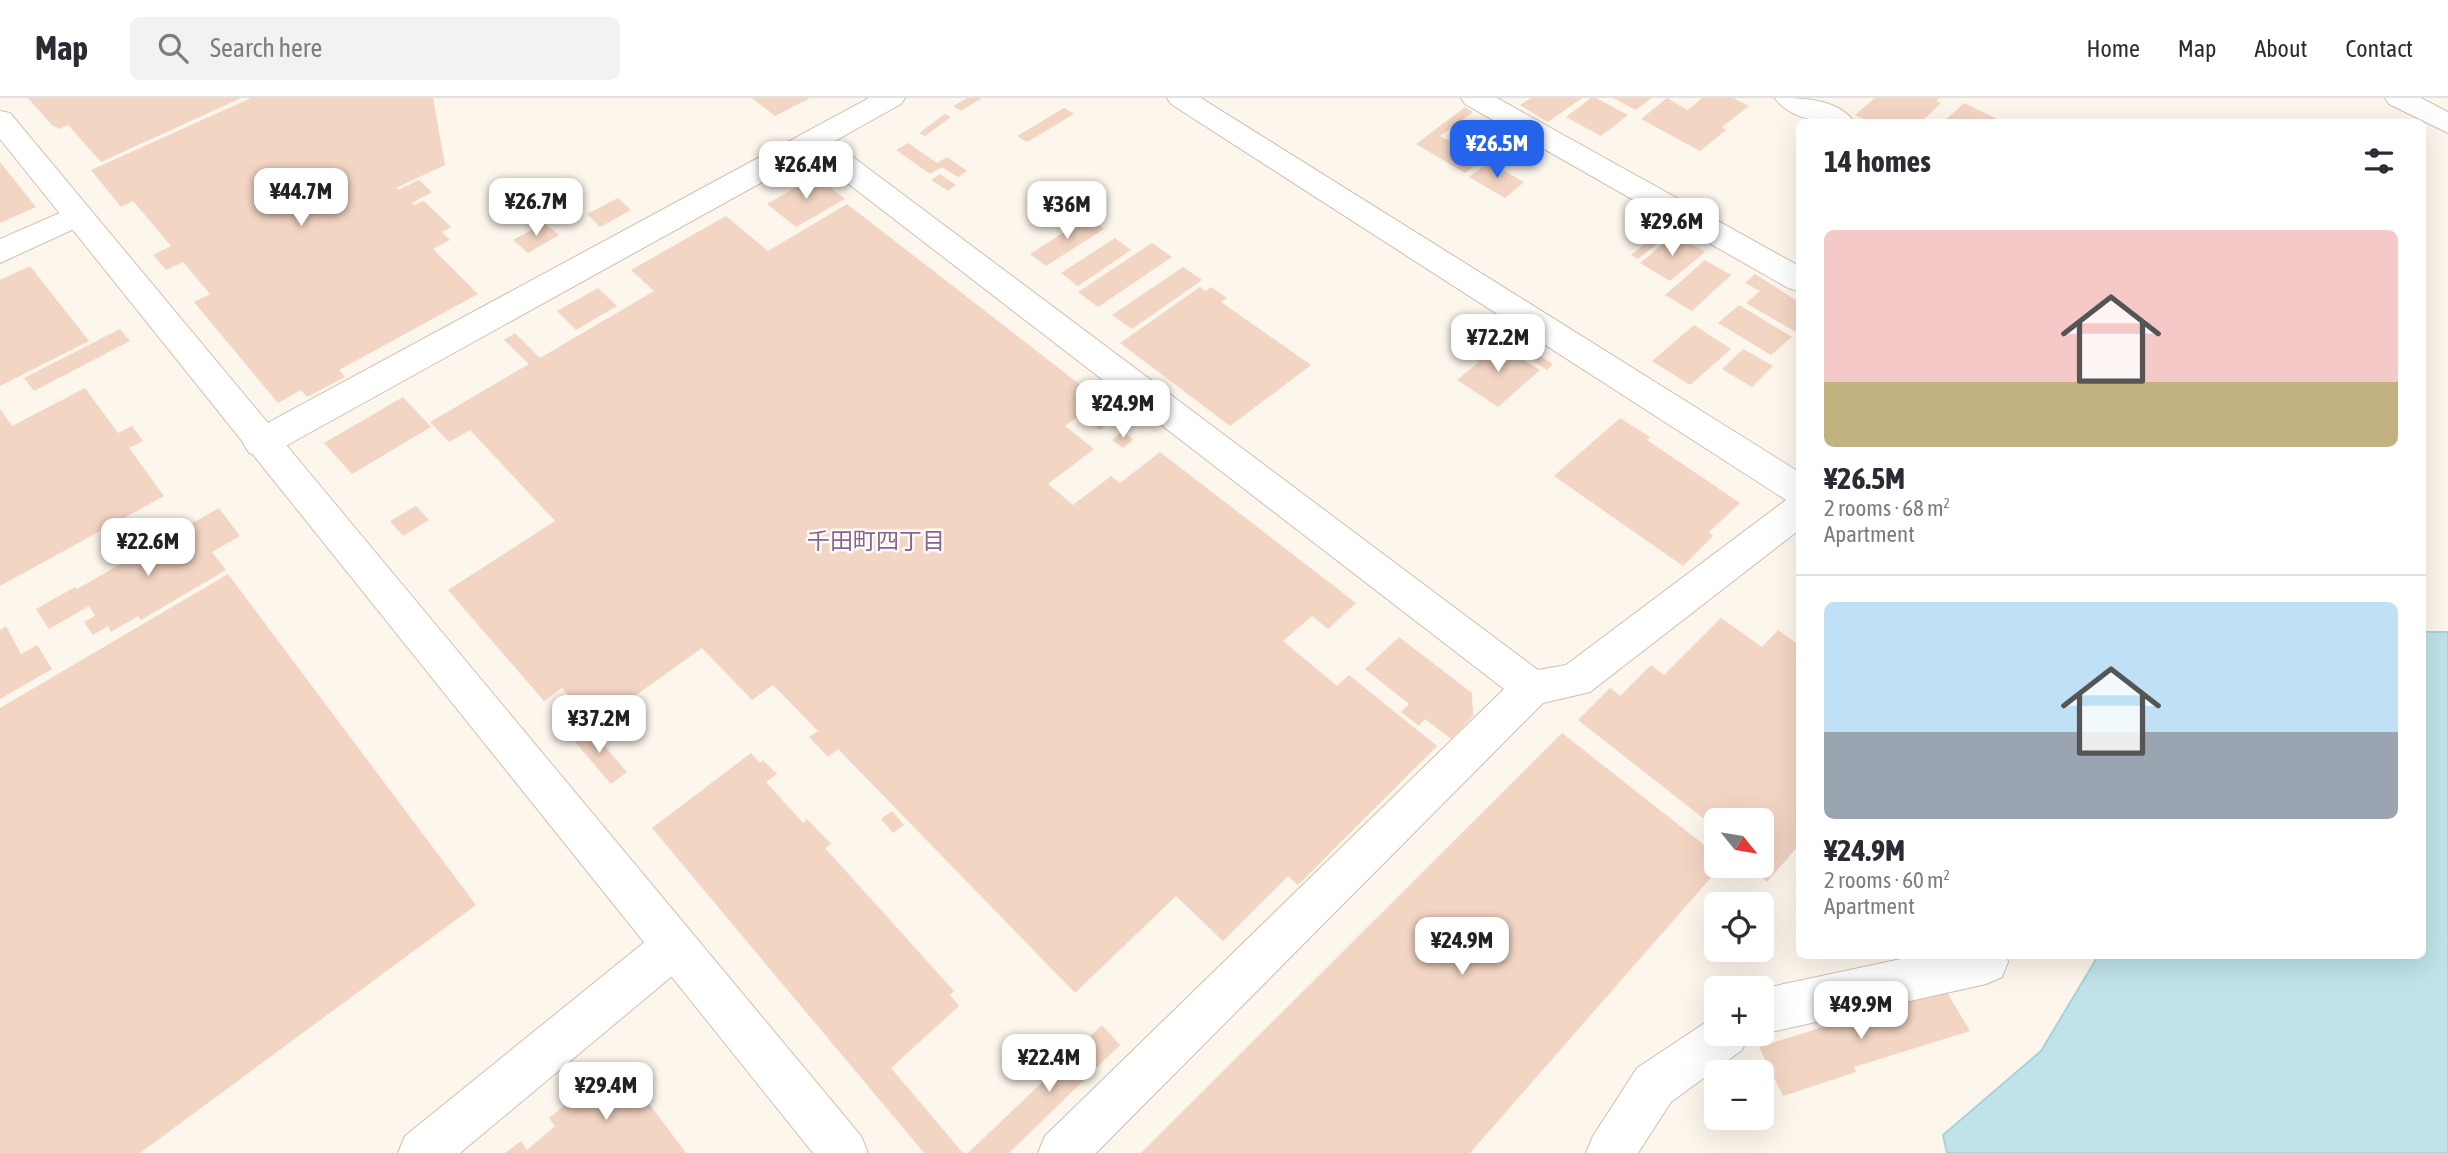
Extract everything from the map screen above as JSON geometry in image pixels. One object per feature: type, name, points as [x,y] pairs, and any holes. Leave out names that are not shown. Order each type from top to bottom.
[{"type":"street","points":[[261,443],[891,98]]},
{"type":"street","points":[[1181,98],[1796,488]]},
{"type":"street","points":[[1475,98],[1796,278]]},
{"type":"street","points":[[1789,98],[1833,119]]},
{"type":"street","points":[[2399,98],[2448,124]]},
{"type":"street","points":[[0,120],[261,443],[844,1153]]},
{"type":"street","points":[[811,140],[1532,688]]},
{"type":"street","points":[[0,252],[76,216]]},
{"type":"street","points":[[1062,1153],[1532,688],[1576,680],[1796,512]]},
{"type":"street","points":[[422,1153],[673,947]]},
{"type":"street","points":[[1774,1008],[1986,962]]},
{"type":"street","points":[[1610,1153],[1654,1085],[1709,1046]]},
{"type":"water","points":[[2426,632],[2448,632],[2448,1153],[1947,1153],[1943,1135],[2041,1051],[2096,959],[2426,959]]},
{"type":"building","points":[[28,98],[241,98],[101,162],[68,125],[59,129],[52,125]]},
{"type":"building","points":[[251,98],[433,98],[445,165],[396,188],[398,190],[419,180],[432,192],[412,203],[414,205],[424,201],[451,227],[442,232],[450,240],[433,249],[478,294],[339,370],[345,377],[307,397],[301,390],[278,403],[194,302],[210,294],[183,262],[166,270],[153,255],[171,246],[133,201],[121,207],[91,170]]},
{"type":"building","points":[[752,98],[810,98],[775,116]]},
{"type":"building","points":[[967,98],[982,98],[961,111],[953,106]]},
{"type":"building","points":[[1531,98],[1582,98],[1548,122],[1520,105]]},
{"type":"building","points":[[1591,98],[1628,115],[1601,136],[1566,117]]},
{"type":"building","points":[[1613,98],[1651,98],[1636,110]]},
{"type":"building","points":[[1667,98],[1688,110],[1702,98],[1733,98],[1749,106],[1722,127],[1726,130],[1700,151],[1641,119]]},
{"type":"building","points":[[1875,98],[1939,98],[1936,101],[1941,103],[1924,119],[1864,119],[1855,115]]},
{"type":"building","points":[[1964,103],[1997,119],[1946,119]]},
{"type":"building","points":[[1465,107],[1473,112],[1440,136],[1451,142],[1469,129],[1483,137],[1495,133],[1509,140],[1465,173],[1416,144]]},
{"type":"building","points":[[1064,108],[1074,114],[1027,142],[1017,136]]},
{"type":"building","points":[[945,114],[951,117],[925,136],[919,133]]},
{"type":"building","points":[[908,143],[937,163],[947,157],[967,171],[958,177],[942,167],[930,174],[896,150]]},
{"type":"building","points":[[0,162],[36,207],[0,223]]},
{"type":"building","points":[[1489,162],[1524,182],[1505,198],[1469,177]]},
{"type":"building","points":[[940,174],[956,185],[948,191],[931,180]]},
{"type":"building","points":[[816,176],[845,199],[796,227],[767,204]]},
{"type":"building","points":[[618,198],[631,210],[600,227],[587,214]]},
{"type":"building","points":[[847,204],[1100,400],[1065,426],[1094,449],[1048,484],[1073,505],[1111,476],[1120,483],[1160,452],[1356,603],[1328,629],[1312,616],[1283,641],[1337,686],[1349,675],[1437,746],[1298,885],[1288,876],[1223,941],[1176,896],[1075,993],[838,749],[828,757],[809,737],[818,731],[773,685],[752,700],[702,648],[594,725],[562,688],[544,701],[448,590],[555,521],[470,430],[449,442],[430,422],[529,364],[504,340],[515,333],[540,358],[654,291],[631,270],[726,216],[768,251]]},
{"type":"building","points":[[1088,217],[1104,229],[1046,266],[1030,254]]},
{"type":"building","points":[[544,223],[559,235],[528,253],[513,240]]},
{"type":"building","points":[[1662,230],[1669,234],[1638,259],[1631,255]]},
{"type":"building","points":[[1675,234],[1705,252],[1670,281],[1640,263]]},
{"type":"building","points":[[1115,238],[1131,250],[1078,286],[1061,273]]},
{"type":"building","points":[[1152,243],[1172,257],[1098,307],[1078,292]]},
{"type":"building","points":[[1705,260],[1731,275],[1692,311],[1665,295]]},
{"type":"building","points":[[30,266],[89,341],[0,386],[0,280]]},
{"type":"building","points":[[1183,267],[1202,280],[1132,329],[1112,315]]},
{"type":"building","points":[[1755,274],[1796,300],[1796,332],[1746,303],[1760,291],[1745,283]]},
{"type":"building","points":[[1200,287],[1205,291],[1211,287],[1227,298],[1221,302],[1311,365],[1230,426],[1120,343]]},
{"type":"building","points":[[598,288],[617,306],[576,330],[557,311]]},
{"type":"building","points":[[1739,305],[1792,337],[1771,355],[1718,323]]},
{"type":"building","points":[[1694,325],[1731,349],[1690,385],[1652,361]]},
{"type":"building","points":[[120,329],[130,341],[34,391],[24,378]]},
{"type":"building","points":[[1513,339],[1553,364],[1547,370],[1507,344]]},
{"type":"building","points":[[1493,341],[1540,370],[1498,407],[1457,380],[1479,362],[1473,358]]},
{"type":"building","points":[[1743,349],[1773,366],[1752,387],[1722,369]]},
{"type":"building","points":[[85,388],[118,433],[132,426],[143,441],[129,448],[164,496],[0,586],[0,409],[12,426]]},
{"type":"building","points":[[403,397],[431,427],[352,474],[324,443]]},
{"type":"building","points":[[1111,408],[1120,415],[1100,430],[1091,423]]},
{"type":"building","points":[[1620,418],[1650,437],[1647,440],[1740,503],[1709,532],[1713,536],[1683,566],[1554,476]]},
{"type":"building","points":[[1123,431],[1133,440],[1123,448],[1112,440]]},
{"type":"building","points":[[416,506],[429,520],[403,536],[390,521]]},
{"type":"building","points":[[219,508],[240,536],[212,552],[226,570],[141,620],[138,616],[111,632],[108,626],[93,635],[84,622],[95,616],[89,606],[49,629],[36,609],[75,587],[77,589]]},
{"type":"building","points":[[228,574],[476,905],[140,1153],[0,1153],[0,708]]},
{"type":"building","points":[[1721,618],[1762,647],[1778,630],[1796,643],[1796,848],[1774,874],[1774,808],[1704,808],[1704,819],[1578,720],[1610,688],[1620,696],[1651,665],[1664,675]]},
{"type":"building","points":[[6,626],[21,654],[37,645],[52,669],[0,699],[0,630]]},
{"type":"building","points":[[1399,637],[1472,693],[1473,716],[1451,739],[1425,719],[1419,726],[1401,712],[1409,704],[1365,669]]},
{"type":"building","points":[[587,726],[627,772],[611,784],[571,737]]},
{"type":"building","points":[[1562,733],[1704,845],[1704,878],[1711,878],[1470,1153],[1141,1153]]},
{"type":"building","points":[[751,753],[760,763],[763,760],[777,774],[766,782],[803,823],[807,819],[831,844],[825,848],[954,991],[950,995],[959,1006],[891,1068],[963,1153],[924,1153],[652,828]]},
{"type":"building","points":[[892,811],[904,825],[893,833],[881,819]]},
{"type":"building","points":[[1945,989],[1970,1031],[1854,1067],[1856,1072],[1783,1096],[1774,1078],[1774,1060],[1765,1060],[1759,1047],[1774,1046],[1774,1042]]},
{"type":"building","points":[[1102,1025],[1120,1045],[1009,1153],[968,1153]]},
{"type":"building","points":[[618,1062],[686,1153],[505,1153],[521,1141],[527,1150],[555,1126],[549,1118]]},
{"type":"district","name":"千田町四丁目","points":[[876,541]]}]
